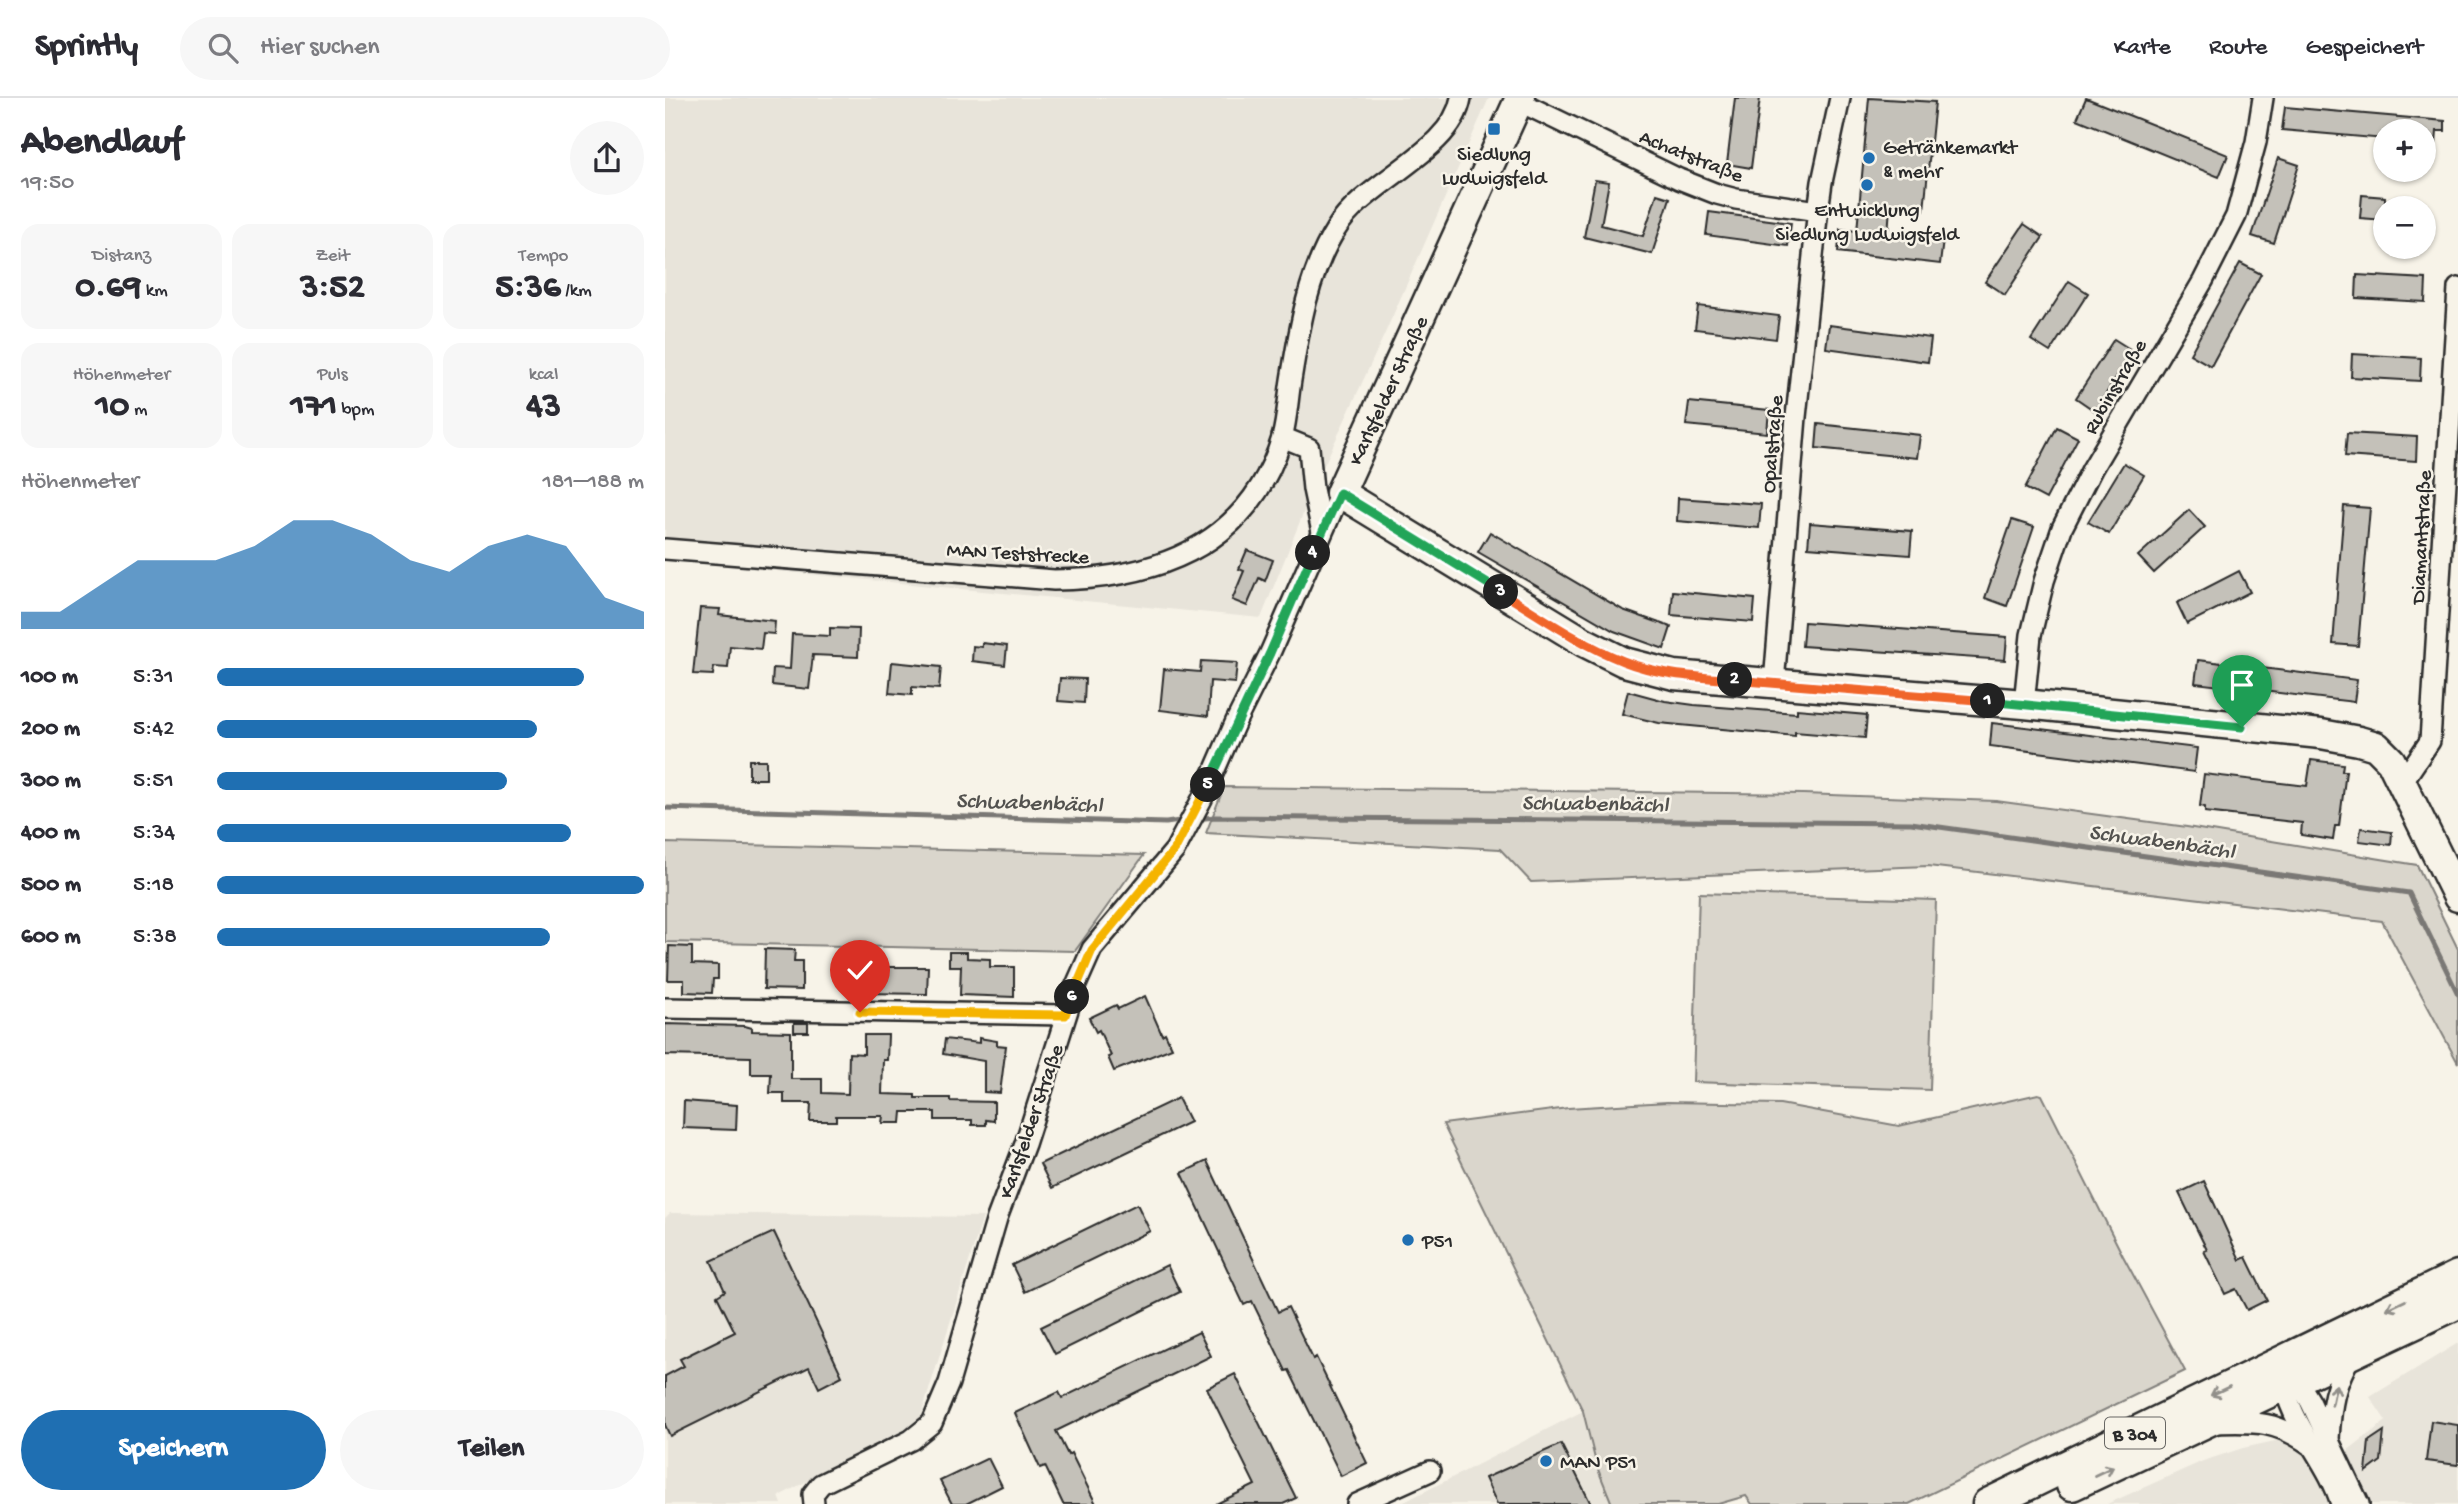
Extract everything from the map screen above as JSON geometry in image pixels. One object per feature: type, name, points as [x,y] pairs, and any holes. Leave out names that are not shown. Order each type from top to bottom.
[{"type":"main road","name":"B 304","points":[[2033,1504],[2205,1424],[2458,1276]]},
{"type":"main road","name":"B 304","points":[[1988,1504],[2288,1375],[2352,1353],[2458,1303]]},
{"type":"street","name":"MAN Teststrecke","points":[[665,548],[1041,579],[1121,576],[1193,550],[1231,524],[1261,487],[1282,437],[1298,336],[1317,268],[1336,228],[1351,210],[1390,176],[1432,145],[1454,122],[1461,98]]},
{"type":"street","name":"Opalstraße","points":[[1773,683],[1796,417],[1818,211],[1840,98]]},
{"type":"street","name":"Rubinstraße","points":[[2024,704],[2031,635],[2044,581],[2062,528],[2092,468],[2203,281],[2236,216],[2256,142],[2263,98]]},
{"type":"street","name":"Achatstraße","points":[[1519,100],[1679,179],[1717,194],[1818,211]]},
{"type":"street","name":"Karlsfelder Straße","points":[[814,1504],[813,1494],[821,1485],[911,1440],[932,1423],[949,1383],[997,1218],[1025,1144],[1065,1015],[1092,950],[1175,849],[1202,799],[1519,100]]},
{"type":"street","name":"Diamantstraße","points":[[2403,781],[2430,741],[2458,288]]},
{"type":"street","points":[[1282,437],[1309,448],[1313,489],[1322,532]]},
{"type":"street","points":[[1340,493],[1584,642],[1624,662],[1674,675],[2024,704],[2321,734],[2376,746],[2386,754],[2403,781],[2458,897]]},
{"type":"street","points":[[665,1008],[1065,1015]]},
{"type":"street","points":[[2341,1504],[2322,1460],[2319,1442],[2330,1413],[2338,1378],[2352,1353]]},
{"type":"street","points":[[2288,1375],[2288,1400],[2359,1504]]},
{"type":"street","points":[[2205,1424],[2266,1423],[2319,1442]]},
{"type":"street","points":[[1357,1504],[1430,1472]]},
{"type":"shaded area","points":[[665,98],[1489,98],[1313,489],[1261,618],[665,560]]},
{"type":"shaded area","points":[[1224,787],[1803,794],[1996,801],[2187,827],[2417,865],[2458,949],[2458,1063],[2382,921],[1928,866],[1531,882],[1500,849],[1206,833]]},
{"type":"shaded area","points":[[665,843],[1144,855],[1075,951],[665,942]]},
{"type":"shaded area","points":[[1699,893],[1936,900],[1930,1090],[1693,1082]]},
{"type":"shaded area","points":[[2042,1095],[2123,1256],[2185,1371],[1909,1504],[1752,1504],[1746,1496],[1718,1504],[1612,1504],[1597,1467],[1583,1411],[1443,1124],[1568,1108],[1667,1102],[1780,1104],[1899,1126]]},
{"type":"shaded area","points":[[670,1213],[983,1217],[919,1422],[779,1496],[782,1504],[665,1504],[665,1218]]},
{"type":"shaded area","points":[[2458,1343],[2458,1504],[2107,1504],[2203,1461],[2243,1448],[2293,1437],[2321,1471],[2386,1421],[2370,1397]]},
{"type":"shaded area","points":[[1583,1411],[1597,1467],[1612,1504],[1400,1504]]},
{"type":"building","points":[[1735,98],[1760,98],[1751,168],[1727,164]]},
{"type":"building","points":[[1869,98],[1935,102],[1924,210],[1890,207],[1888,234],[1943,240],[1940,264],[1838,252],[1840,229],[1857,231]]},
{"type":"building","points":[[2086,98],[2228,155],[2219,177],[2077,119]]},
{"type":"building","points":[[2285,107],[2422,119],[2373,119],[2373,138],[2282,130]]},
{"type":"building","points":[[2436,120],[2445,121],[2445,131],[2437,131],[2436,144]]},
{"type":"building","points":[[2278,158],[2299,165],[2274,243],[2252,236]]},
{"type":"building","points":[[1595,180],[1609,182],[1601,225],[1643,236],[1657,194],[1670,198],[1652,254],[1584,237]]},
{"type":"building","points":[[2362,195],[2374,196],[2373,219],[2360,218]]},
{"type":"building","points":[[1709,212],[1791,223],[1788,246],[1706,235]]},
{"type":"building","points":[[2024,224],[2043,237],[2005,295],[1985,282]]},
{"type":"building","points":[[2240,263],[2261,274],[2211,366],[2190,354]]},
{"type":"building","points":[[2357,275],[2426,279],[2425,302],[2356,298]]},
{"type":"building","points":[[2069,281],[2088,293],[2050,352],[2031,340]]},
{"type":"building","points":[[1698,306],[1779,316],[1776,339],[1695,329]]},
{"type":"building","points":[[1829,325],[1931,338],[1928,362],[1826,348]]},
{"type":"building","points":[[2114,339],[2133,351],[2095,411],[2076,398]]},
{"type":"building","points":[[2352,354],[2421,358],[2420,381],[2351,377]]},
{"type":"building","points":[[1689,402],[1769,410],[1767,433],[1686,425]]},
{"type":"building","points":[[1818,424],[1920,435],[1917,458],[1816,448]]},
{"type":"building","points":[[2057,427],[2078,438],[2046,499],[2025,488]]},
{"type":"building","points":[[2347,433],[2417,437],[2416,461],[2345,456]]},
{"type":"building","points":[[2124,463],[2144,475],[2109,534],[2088,522]]},
{"type":"building","points":[[1678,498],[1761,504],[1759,528],[1677,521]]},
{"type":"building","points":[[2344,506],[2370,508],[2358,646],[2333,644]]},
{"type":"building","points":[[2189,510],[2205,527],[2154,573],[2138,556]]},
{"type":"building","points":[[2012,520],[2034,527],[2007,606],[1985,598]]},
{"type":"building","points":[[1810,523],[1912,531],[1910,555],[1808,547]]},
{"type":"building","points":[[1490,532],[1623,610],[1671,627],[1664,649],[1614,631],[1478,552]]},
{"type":"building","points":[[1247,550],[1273,560],[1265,581],[1259,578],[1247,606],[1232,600],[1244,571],[1239,569]]},
{"type":"building","points":[[2239,571],[2250,592],[2187,624],[2177,603]]},
{"type":"building","points":[[1673,591],[1755,599],[1753,622],[1671,615]]},
{"type":"building","points":[[700,608],[720,609],[719,615],[775,621],[774,634],[763,633],[761,649],[730,646],[728,668],[714,667],[713,675],[693,674]]},
{"type":"building","points":[[1804,622],[2007,637],[2005,660],[1802,646]]},
{"type":"building","points":[[830,628],[859,629],[858,657],[813,655],[809,689],[772,685],[773,668],[790,669],[792,634],[830,636]]},
{"type":"building","points":[[982,643],[1007,646],[1005,665],[972,661],[973,646],[982,647]]},
{"type":"building","points":[[2198,660],[2357,680],[2354,702],[2195,683]]},
{"type":"building","points":[[1201,661],[1237,663],[1235,683],[1210,681],[1208,716],[1160,710],[1164,669],[1200,672]]},
{"type":"building","points":[[892,662],[941,667],[939,689],[912,687],[912,695],[889,693]]},
{"type":"building","points":[[1060,678],[1085,679],[1084,703],[1058,701]]},
{"type":"building","points":[[1628,691],[1665,701],[1694,705],[1867,715],[1865,738],[1795,732],[1795,736],[1659,723],[1622,714]]},
{"type":"building","points":[[1992,723],[2197,748],[2194,772],[1990,746]]},
{"type":"building","points":[[749,760],[766,760],[766,779],[749,779]]},
{"type":"building","points":[[2311,760],[2343,764],[2342,771],[2346,771],[2339,826],[2335,826],[2333,840],[2301,835],[2302,823],[2205,812],[2205,807],[2200,806],[2204,774],[2307,786]]},
{"type":"building","points":[[2361,828],[2392,832],[2391,845],[2359,841]]},
{"type":"building","points":[[669,946],[692,947],[692,964],[718,965],[718,979],[713,979],[712,993],[684,992],[684,980],[668,980]]},
{"type":"building","points":[[765,949],[795,950],[794,961],[802,961],[802,990],[764,989]]},
{"type":"building","points":[[949,952],[967,952],[967,958],[990,959],[990,967],[1014,967],[1014,997],[960,995],[961,966],[949,966]]},
{"type":"building","points":[[864,967],[928,967],[927,994],[863,993]]},
{"type":"building","points":[[1145,996],[1162,1035],[1165,1033],[1172,1048],[1114,1071],[1108,1057],[1111,1056],[1099,1030],[1096,1032],[1089,1018],[1116,1005],[1118,1009]]},
{"type":"building","points":[[794,1023],[808,1023],[808,1032],[794,1032]]},
{"type":"building","points":[[665,1024],[745,1026],[752,1028],[752,1031],[791,1032],[791,1079],[822,1079],[822,1093],[848,1094],[849,1053],[864,1054],[864,1035],[888,1035],[887,1060],[883,1060],[882,1094],[950,1098],[950,1101],[994,1102],[994,1121],[986,1120],[986,1125],[972,1125],[972,1120],[935,1120],[935,1112],[902,1112],[901,1123],[882,1123],[883,1116],[836,1116],[836,1121],[810,1121],[811,1103],[784,1103],[784,1093],[770,1093],[771,1074],[751,1074],[751,1057],[665,1055]]},
{"type":"building","points":[[979,1038],[997,1041],[997,1045],[1006,1046],[1000,1093],[984,1092],[984,1061],[943,1054],[945,1039],[979,1043]]},
{"type":"building","points":[[1178,1098],[1190,1122],[1052,1188],[1040,1164]]},
{"type":"building","points":[[684,1101],[737,1105],[736,1130],[683,1128]]},
{"type":"building","points":[[1207,1161],[1278,1312],[1288,1307],[1313,1359],[1316,1357],[1367,1463],[1341,1476],[1252,1301],[1244,1305],[1182,1173]]},
{"type":"building","points":[[2204,1181],[2240,1260],[2246,1257],[2267,1300],[2247,1310],[2236,1289],[2225,1294],[2179,1193]]},
{"type":"building","points":[[1137,1204],[1150,1231],[1025,1292],[1012,1265]]},
{"type":"building","points":[[774,1232],[842,1376],[819,1388],[809,1367],[670,1436],[665,1425],[665,1376],[684,1366],[680,1359],[735,1332],[717,1296],[725,1291],[711,1261]]},
{"type":"building","points":[[1167,1265],[1180,1292],[1055,1354],[1041,1327]]},
{"type":"building","points":[[1199,1332],[1211,1356],[1056,1431],[1068,1455],[1071,1453],[1096,1504],[1063,1504],[1045,1466],[1040,1468],[1015,1413],[1059,1392],[1062,1398]]},
{"type":"building","points":[[1235,1374],[1296,1498],[1283,1504],[1216,1504],[1255,1485],[1207,1388]]},
{"type":"building","points":[[2431,1421],[2458,1425],[2458,1465],[2426,1461]]},
{"type":"building","points":[[2384,1431],[2381,1461],[2366,1472],[2369,1441]]},
{"type":"building","name":"MAN P51","points":[[1561,1444],[1591,1504],[1497,1504],[1485,1478]]},
{"type":"building","points":[[988,1458],[1002,1486],[966,1504],[952,1504],[940,1481]]},
{"type":"waterway","name":"Schwabenbächl","points":[[665,808],[1166,823],[1186,820]]},
{"type":"waterway","name":"Schwabenbächl","points":[[1196,819],[1215,817],[1911,823],[2409,893],[2458,994]]},
{"type":"place","name":"Siedlung Ludwigsfeld","points":[[1494,129]]},
{"type":"place","name":"Getränkemarkt & mehr","points":[[1869,158]]},
{"type":"place","name":"Entwicklung Siedlung Ludwigsfeld","points":[[1867,185]]},
{"type":"place","name":"P51","points":[[1408,1240]]},
{"type":"place","name":"MAN P51","points":[[1546,1461]]},
{"type":"route","points":[[860,1012],[1065,1015],[1092,950],[1175,849],[1202,799],[1340,493],[1584,642],[1624,662],[1674,675],[2024,704],[2242,727]]}]
